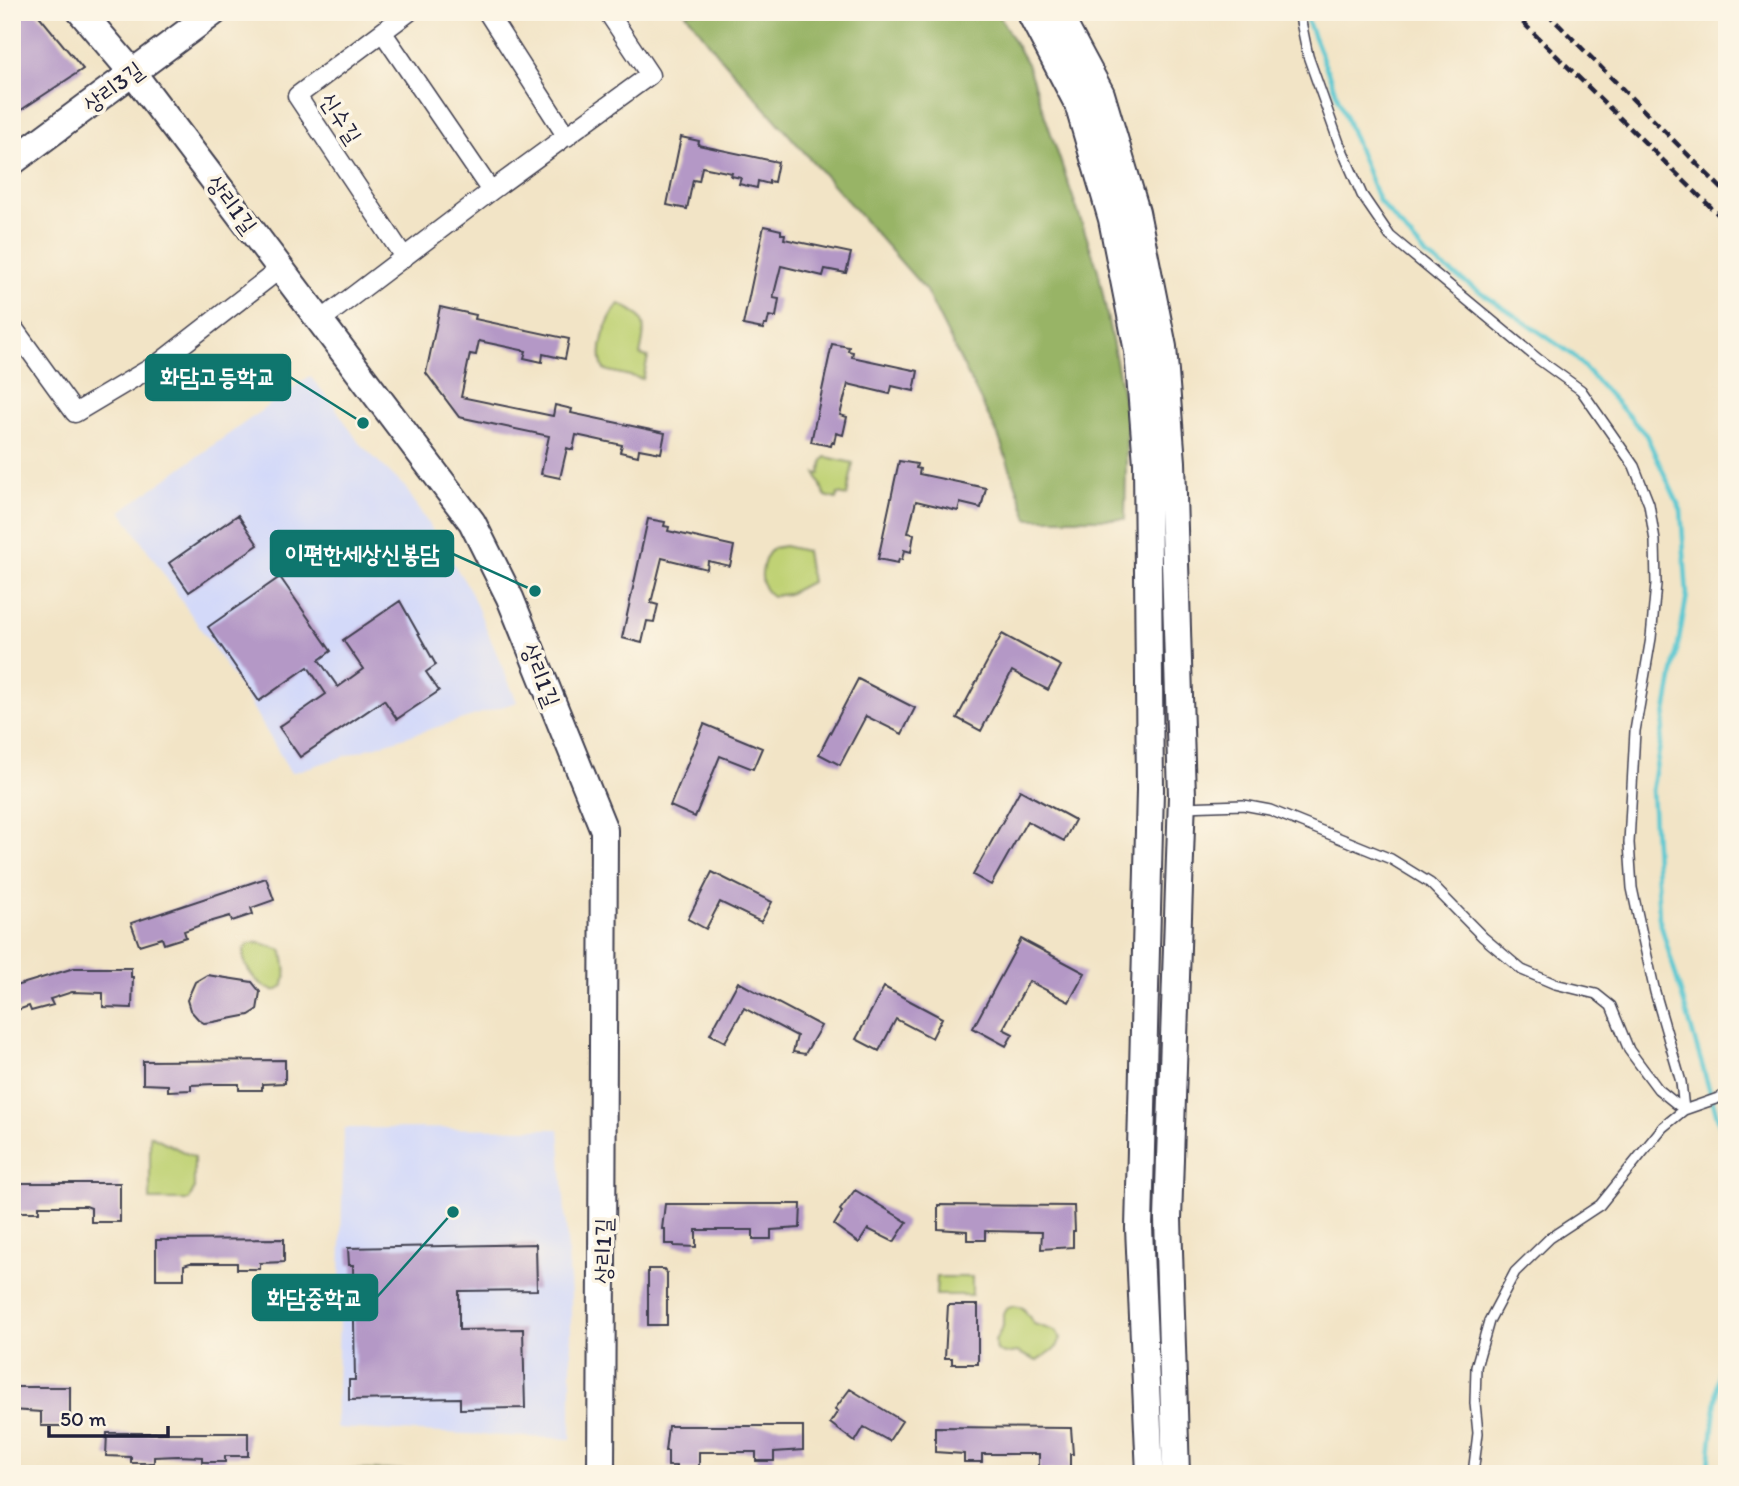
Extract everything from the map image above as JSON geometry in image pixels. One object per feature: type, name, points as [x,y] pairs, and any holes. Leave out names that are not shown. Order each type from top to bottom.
[{"type":"main road","name":"상리1길","points":[[81,12],[132,72],[472,522],[510,598],[604,830],[601,1474]]},
{"type":"main road","name":"상리3길","points":[[12,162],[214,12]]},
{"type":"main road","points":[[1030,12],[1078,104],[1112,219],[1138,351],[1147,463],[1150,790],[1139,1228],[1150,1474]]},
{"type":"main road","points":[[1057,12],[1101,94],[1136,212],[1163,347],[1172,462],[1181,807],[1168,1219],[1176,1474]]},
{"type":"street","name":"신수길","points":[[404,257],[297,96],[409,12]]},
{"type":"street","points":[[487,12],[566,137]]},
{"type":"street","points":[[320,321],[650,75],[608,12]]},
{"type":"street","points":[[383,33],[491,191]]},
{"type":"street","points":[[12,326],[75,413],[159,363],[280,269]]},
{"type":"lane","points":[[1299,12],[1308,55],[1339,143],[1362,195],[1390,236],[1538,359],[1581,390],[1634,466],[1649,505],[1655,541],[1656,584],[1651,638],[1634,731],[1629,842],[1632,888],[1641,930],[1655,992],[1688,1110]]},
{"type":"lane","points":[[1181,807],[1243,805],[1270,810],[1391,859],[1430,883],[1483,937],[1522,970],[1555,984],[1596,994],[1611,1006],[1629,1050],[1658,1089],[1688,1110]]},
{"type":"lane","points":[[1473,1474],[1478,1433],[1476,1367],[1489,1321],[1515,1272],[1550,1237],[1600,1205],[1663,1127],[1688,1110],[1727,1096]]},
{"type":"shaded area","points":[[310,376],[359,443],[405,487],[470,590],[517,702],[291,773],[244,693],[121,511]]},
{"type":"shaded area","points":[[344,1128],[559,1129],[571,1295],[571,1439],[336,1428]]},
{"type":"green space","points":[[685,12],[997,12],[1027,64],[1098,270],[1127,416],[1125,519],[1028,519],[998,435],[925,289],[722,59]]},
{"type":"green space","points":[[619,304],[635,313],[643,323],[640,355],[648,357],[643,379],[604,370],[601,354],[603,336]]},
{"type":"green space","points":[[826,457],[853,463],[847,496],[838,494],[836,499],[825,496],[816,473],[820,474]]},
{"type":"green space","points":[[784,546],[806,551],[811,582],[788,594],[772,596],[767,592],[762,580],[763,566],[773,548]]},
{"type":"green space","points":[[250,943],[261,943],[282,950],[285,975],[282,987],[273,990],[263,986],[253,976],[246,964],[244,952]]},
{"type":"green space","points":[[150,1135],[194,1157],[194,1190],[189,1200],[150,1200]]},
{"type":"green space","points":[[937,1277],[972,1277],[972,1295],[936,1295]]},
{"type":"green space","points":[[1013,1306],[1023,1308],[1034,1324],[1055,1331],[1061,1338],[1057,1347],[1037,1361],[1017,1352],[1004,1354],[997,1350],[995,1341],[1003,1326],[1003,1314]]},
{"type":"green space","points":[[282,1469],[533,1472],[533,1474],[282,1474]]},
{"type":"building","points":[[12,12],[36,12],[83,69],[12,116]]},
{"type":"building","points":[[681,137],[699,141],[698,145],[778,162],[774,182],[769,181],[769,184],[758,181],[757,188],[739,184],[741,178],[731,176],[732,173],[702,167],[699,181],[693,180],[687,209],[667,205]]},
{"type":"building","points":[[764,226],[781,230],[781,234],[785,234],[784,239],[851,253],[846,273],[825,269],[823,276],[781,266],[773,298],[779,299],[776,317],[769,316],[763,329],[743,325]]},
{"type":"building","points":[[440,307],[476,315],[475,319],[569,339],[565,359],[543,354],[542,362],[524,358],[526,351],[479,341],[476,355],[470,354],[461,397],[553,416],[555,405],[572,409],[571,413],[665,433],[661,453],[639,449],[638,456],[620,452],[622,445],[576,435],[573,450],[567,448],[560,478],[541,474],[549,436],[459,417],[426,373]]},
{"type":"building","points":[[832,344],[849,347],[848,351],[853,352],[852,357],[918,371],[914,391],[892,386],[890,394],[848,384],[840,415],[847,417],[843,435],[836,433],[831,446],[811,442]]},
{"type":"building","points":[[899,461],[917,464],[919,474],[986,488],[981,508],[960,503],[958,511],[916,501],[908,533],[914,534],[911,552],[904,550],[902,560],[899,559],[898,563],[878,559]]},
{"type":"building","points":[[238,515],[258,545],[189,592],[169,563]]},
{"type":"building","points":[[648,519],[665,522],[664,526],[669,527],[668,531],[734,546],[730,566],[708,561],[707,569],[662,558],[651,603],[658,605],[654,622],[647,621],[642,643],[622,638]]},
{"type":"building","points":[[280,577],[331,651],[319,660],[338,687],[363,669],[343,640],[400,601],[436,665],[426,672],[439,691],[397,719],[384,700],[300,757],[279,727],[326,694],[308,667],[259,701],[208,627]]},
{"type":"building","points":[[1002,634],[1061,666],[1048,690],[1012,671],[981,731],[957,718]]},
{"type":"building","points":[[858,679],[915,708],[902,734],[866,716],[840,765],[819,754]]},
{"type":"building","points":[[704,724],[762,748],[753,769],[720,756],[695,817],[670,806]]},
{"type":"building","points":[[1020,790],[1075,820],[1064,841],[1027,821],[991,885],[973,875]]},
{"type":"building","points":[[712,872],[772,902],[761,922],[720,902],[706,929],[688,919]]},
{"type":"building","points":[[266,878],[274,900],[251,908],[253,914],[232,921],[230,916],[206,923],[184,931],[186,937],[164,944],[162,938],[139,945],[131,923]]},
{"type":"building","points":[[1021,939],[1085,973],[1069,1002],[1029,981],[1003,1029],[1013,1034],[1006,1046],[973,1028]]},
{"type":"building","points":[[74,968],[131,968],[132,1008],[103,1007],[103,993],[72,992],[50,999],[53,1005],[31,1011],[29,1006],[12,1012],[12,987]]},
{"type":"building","points":[[207,975],[252,982],[260,992],[257,1010],[249,1015],[213,1022],[204,1023],[199,1020],[190,1010],[187,1000],[195,982]]},
{"type":"building","points":[[738,982],[821,1026],[805,1054],[793,1052],[797,1036],[744,1008],[725,1042],[710,1034]]},
{"type":"building","points":[[884,987],[942,1018],[932,1038],[896,1019],[879,1051],[856,1039]]},
{"type":"building","points":[[285,1060],[285,1083],[262,1084],[262,1090],[239,1090],[239,1084],[215,1084],[191,1085],[191,1090],[168,1091],[168,1085],[143,1084],[143,1061]]},
{"type":"building","points":[[12,1183],[120,1183],[120,1222],[91,1222],[91,1208],[86,1206],[39,1206],[39,1212],[16,1212],[16,1206],[12,1206]]},
{"type":"building","points":[[855,1190],[907,1222],[894,1242],[868,1229],[859,1243],[834,1225],[842,1212],[840,1210]]},
{"type":"building","points":[[665,1204],[801,1204],[800,1228],[771,1230],[771,1239],[753,1239],[753,1230],[696,1230],[696,1247],[674,1246],[665,1244],[665,1229],[662,1229]]},
{"type":"building","points":[[938,1205],[1074,1206],[1073,1247],[1041,1249],[1042,1232],[985,1231],[985,1240],[967,1240],[967,1231],[938,1229]]},
{"type":"building","points":[[284,1239],[284,1262],[260,1263],[260,1269],[237,1269],[237,1263],[190,1263],[184,1265],[184,1279],[156,1279],[156,1240]]},
{"type":"building","points":[[536,1244],[537,1290],[459,1291],[459,1330],[523,1329],[525,1408],[460,1409],[460,1398],[349,1400],[349,1380],[355,1380],[353,1265],[349,1265],[348,1248]]},
{"type":"building","points":[[648,1269],[664,1269],[667,1273],[667,1325],[648,1325]]},
{"type":"building","points":[[948,1305],[978,1305],[978,1364],[952,1364],[952,1358],[945,1358]]},
{"type":"building","points":[[12,1387],[70,1387],[70,1426],[41,1426],[41,1412],[12,1410]]},
{"type":"building","points":[[850,1389],[902,1421],[889,1441],[864,1427],[855,1442],[830,1423],[838,1411],[835,1409]]},
{"type":"building","points":[[668,1426],[803,1426],[803,1450],[774,1452],[774,1461],[756,1461],[756,1452],[699,1452],[699,1469],[677,1469],[677,1466],[668,1466],[668,1451],[665,1451]]},
{"type":"building","points":[[935,1427],[1071,1428],[1073,1454],[1070,1454],[1070,1469],[1039,1471],[1039,1454],[982,1454],[982,1462],[964,1462],[964,1454],[935,1452]]},
{"type":"building","points":[[107,1433],[248,1433],[248,1456],[225,1456],[225,1462],[202,1462],[202,1457],[154,1457],[154,1463],[131,1463],[131,1457],[106,1456]]},
{"type":"waterway","points":[[1304,12],[1379,201],[1427,256],[1573,355],[1646,435],[1681,510],[1687,595],[1652,790],[1659,918],[1727,1150]]},
{"type":"waterway","points":[[1708,1474],[1727,1294]]},
{"type":"railway","points":[[1512,12],[1727,223]]},
{"type":"railway","points":[[1546,12],[1727,194]]},
{"type":"place","name":"화담고등학교","points":[[363,423]]},
{"type":"place","name":"이편한세상신봉담","points":[[535,591]]},
{"type":"place","name":"화담중학교","points":[[453,1212]]}]
